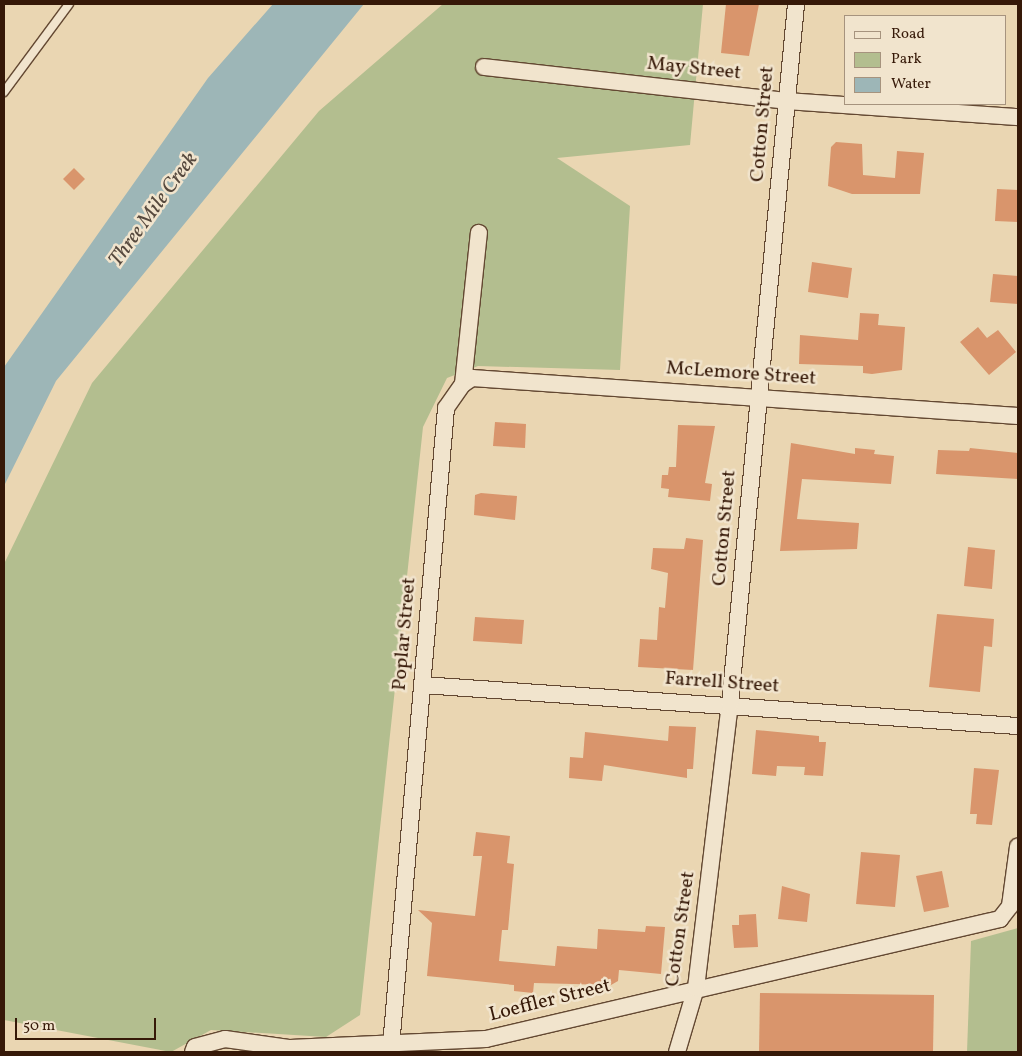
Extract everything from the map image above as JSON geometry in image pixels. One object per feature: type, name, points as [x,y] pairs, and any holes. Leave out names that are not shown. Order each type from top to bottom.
[{"type":"street","name":"Cotton Street","points":[[677,1052],[696,988],[730,704],[796,4]]},
{"type":"street","name":"May Street","points":[[484,67],[787,101],[844,105]]},
{"type":"street","name":"May Street","points":[[845,105],[1018,117]]},
{"type":"street","name":"Poplar Street","points":[[390,1049],[446,408],[463,384],[479,234]]},
{"type":"street","name":"McLemore Street","points":[[463,384],[472,378],[759,396],[1018,416]]},
{"type":"street","name":"Farrell Street","points":[[422,685],[730,704],[1018,726]]},
{"type":"street","name":"Loeffler Street","points":[[193,1052],[195,1048],[225,1039],[290,1048],[390,1049],[486,1039],[696,988],[1000,919],[1010,906],[1018,847]]},
{"type":"lane","points":[[4,92],[69,4]]},
{"type":"green space","points":[[443,4],[703,4],[690,145],[557,158],[630,206],[620,370],[478,366],[447,378],[423,427],[360,1015],[326,1037],[211,1030],[171,1052],[4,1020],[4,564],[92,383],[319,111]]},
{"type":"green space","points":[[1018,928],[1018,1052],[967,1052],[971,941]]},
{"type":"water","name":"Three Mile Creek","points":[[273,4],[364,4],[56,381],[4,486],[4,367],[208,78]]},
{"type":"building","points":[[726,4],[759,4],[749,56],[721,53]]},
{"type":"building","points":[[836,142],[862,144],[863,175],[895,178],[897,151],[924,153],[920,194],[852,194],[828,186],[831,147]]},
{"type":"building","points":[[74,168],[85,179],[74,190],[63,179]]},
{"type":"building","points":[[997,189],[1018,190],[1018,222],[995,221]]},
{"type":"building","points":[[812,262],[852,268],[848,298],[808,292]]},
{"type":"building","points":[[993,274],[1018,276],[1018,304],[990,302]]},
{"type":"building","points":[[860,313],[879,314],[878,325],[905,327],[902,370],[872,374],[863,373],[863,366],[799,364],[800,335],[858,340]]},
{"type":"building","points":[[978,327],[987,338],[998,330],[1016,352],[989,375],[960,342]]},
{"type":"building","points":[[495,422],[526,424],[525,448],[493,446]]},
{"type":"building","points":[[678,425],[715,426],[705,483],[712,484],[710,501],[668,497],[669,489],[661,488],[662,475],[668,475],[669,467],[676,467]]},
{"type":"building","points":[[791,443],[855,454],[855,448],[875,450],[874,454],[894,456],[891,484],[802,479],[797,519],[859,523],[857,549],[780,551]]},
{"type":"building","points":[[970,448],[1018,453],[1018,479],[936,474],[938,450],[969,451]]},
{"type":"building","points":[[481,493],[517,496],[515,520],[474,515],[475,495]]},
{"type":"building","points":[[686,538],[703,540],[693,670],[638,667],[640,639],[657,640],[659,607],[665,608],[668,573],[651,569],[653,548],[684,549]]},
{"type":"building","points":[[968,547],[995,550],[992,589],[964,586]]},
{"type":"building","points":[[937,614],[994,619],[992,647],[984,646],[980,692],[929,687]]},
{"type":"building","points":[[475,617],[524,620],[522,644],[473,641]]},
{"type":"building","points":[[669,726],[696,727],[693,769],[687,769],[687,778],[604,765],[602,781],[569,778],[570,757],[583,758],[585,732],[668,741]]},
{"type":"building","points":[[756,730],[819,736],[819,742],[826,742],[823,776],[804,775],[805,767],[777,766],[776,776],[752,774]]},
{"type":"building","points":[[974,768],[999,770],[992,825],[976,824],[977,814],[970,814]]},
{"type":"building","points":[[476,832],[510,836],[507,863],[514,864],[508,930],[502,930],[499,961],[555,966],[557,946],[597,949],[598,929],[645,932],[646,926],[665,927],[661,974],[619,970],[618,981],[611,985],[534,983],[533,993],[514,991],[514,985],[427,976],[432,923],[418,910],[475,916],[482,856],[473,856]]},
{"type":"building","points":[[861,852],[900,855],[895,907],[856,904]]},
{"type":"building","points":[[942,871],[949,907],[924,912],[916,876]]},
{"type":"building","points":[[782,886],[810,894],[807,922],[778,919]]},
{"type":"building","points":[[756,914],[758,947],[734,948],[732,925],[739,925],[739,915]]},
{"type":"building","points":[[760,993],[934,995],[933,1052],[759,1052]]}]
